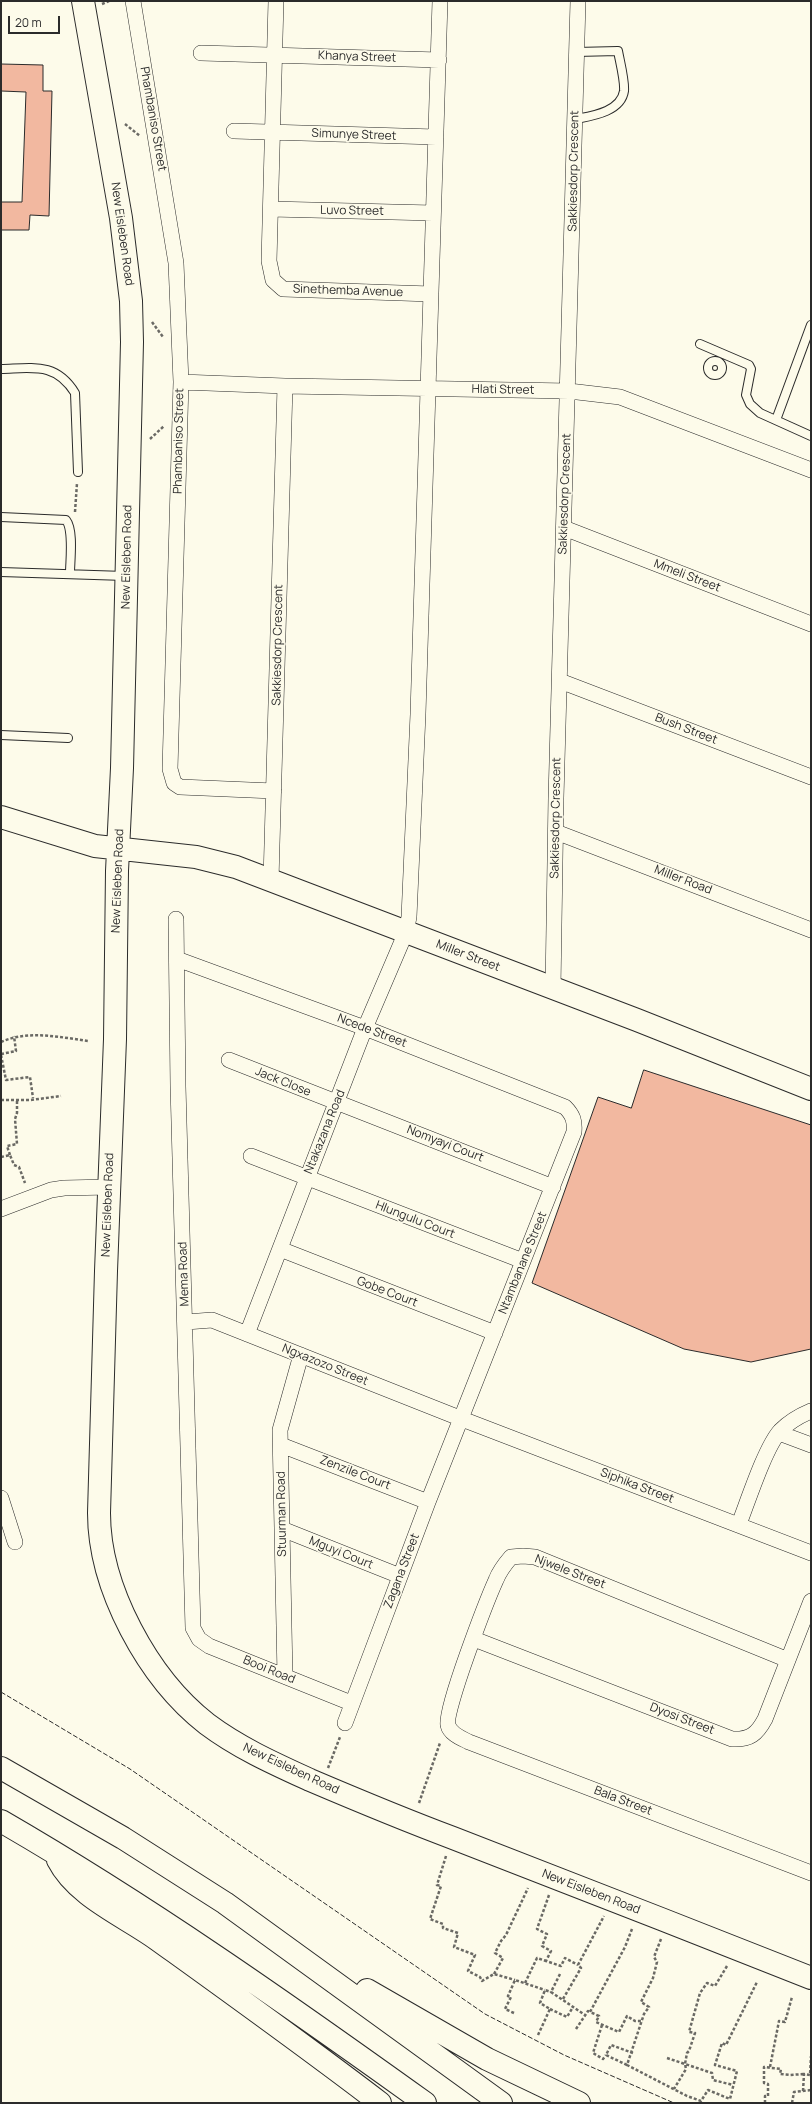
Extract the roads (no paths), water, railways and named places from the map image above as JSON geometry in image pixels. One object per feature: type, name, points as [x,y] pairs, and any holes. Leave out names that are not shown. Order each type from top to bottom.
[{"type":"main road","name":"New Eisleben Road","points":[[92,2],[131,300],[132,381],[118,850],[115,1039],[108,1187],[100,1533],[110,1577],[126,1621],[148,1659],[162,1679],[206,1723],[235,1743],[271,1763],[370,1806],[811,1978]]},
{"type":"main road","name":"Miller Street","points":[[1,817],[95,846],[216,861],[271,880],[553,988],[811,1089]]},
{"type":"main road","points":[[1,1768],[123,1838],[225,1903],[501,2103]]},
{"type":"main road","points":[[1,1821],[54,1852],[232,1967],[425,2103]]},
{"type":"main road","points":[[54,1852],[65,1873],[81,1890],[137,1925],[304,2045],[380,2103]]},
{"type":"main road","points":[[265,1932],[481,2056],[578,2103]]},
{"type":"street","name":"Phambaniso Street","points":[[133,1],[176,263],[180,382],[170,770],[174,783],[180,787],[274,790]]},
{"type":"street","name":"Sinethemba Avenue","points":[[276,1],[269,260],[271,272],[277,285],[283,289],[431,294]]},
{"type":"street","points":[[406,932],[411,886],[440,1]]},
{"type":"street","name":"Sakkiesdorp Crescent","points":[[553,988],[578,1]]},
{"type":"street","name":"Khanya Street","points":[[201,53],[439,60]]},
{"type":"street","points":[[234,131],[273,132]]},
{"type":"street","name":"Simunye Street","points":[[273,132],[436,137]]},
{"type":"street","name":"Luvo Street","points":[[271,209],[433,213]]},
{"type":"street","name":"Hlati Street","points":[[180,382],[285,386],[569,391],[614,395],[811,470]]},
{"type":"street","name":"Sakkiesdorp Crescent","points":[[271,880],[285,386]]},
{"type":"street","name":"Mmeli Street","points":[[564,528],[811,624]]},
{"type":"street","name":"Bush Street","points":[[560,681],[811,778]]},
{"type":"street","name":"Miller Road","points":[[556,832],[811,930]]},
{"type":"street","name":"Mema Road","points":[[176,919],[178,1086],[186,1322],[193,1628]]},
{"type":"street","name":"Ntakazana Road","points":[[247,1334],[365,1028],[406,932]]},
{"type":"street","name":"Ncede Street","points":[[177,958],[365,1028],[565,1108]]},
{"type":"street","name":"Jack Close","points":[[229,1060],[337,1103]]},
{"type":"street","name":"Nomyayi Court","points":[[337,1103],[553,1186]]},
{"type":"street","name":"Ntambanane Street","points":[[462,1419],[574,1132],[572,1114],[565,1108]]},
{"type":"street","name":"Hlungulu Court","points":[[251,1156],[523,1261]]},
{"type":"street","points":[[1,1209],[29,1197],[64,1188],[108,1187]]},
{"type":"street","name":"Gobe Court","points":[[280,1249],[495,1333]]},
{"type":"street","name":"Ngxazozo Street","points":[[186,1322],[212,1320],[462,1419]]},
{"type":"street","name":"Stuurman Road","points":[[285,1676],[280,1430],[301,1355]]},
{"type":"street","points":[[739,1524],[770,1447],[779,1433],[789,1423],[811,1411]]},
{"type":"street","name":"Zagana Street","points":[[344,1723],[428,1502],[462,1419]]},
{"type":"street","name":"Siphika Street","points":[[462,1419],[739,1524],[811,1553]]},
{"type":"street","points":[[779,1433],[811,1445]]},
{"type":"street","name":"Zenzile Court","points":[[281,1445],[428,1502]]},
{"type":"street","points":[[1,1498],[14,1542]]},
{"type":"street","name":"Mguyi Court","points":[[282,1529],[400,1576]]},
{"type":"street","name":"Njwele Street","points":[[448,1724],[474,1639],[496,1580],[503,1567],[511,1557],[523,1556],[535,1558],[788,1660]]},
{"type":"street","name":"Dyosi Street","points":[[474,1639],[732,1739],[750,1738],[761,1727],[811,1601]]},
{"type":"street","name":"Booi Road","points":[[193,1628],[199,1639],[209,1646],[351,1703]]},
{"type":"street","name":"Bala Street","points":[[448,1724],[469,1742],[811,1872]]},
{"type":"lane","points":[[576,52],[618,51],[624,91],[621,99],[610,110],[576,119]]},
{"type":"lane","points":[[776,420],[811,325]]},
{"type":"lane","points":[[700,344],[720,358],[747,363],[751,367],[746,391],[747,400],[754,409],[811,436]]},
{"type":"lane","points":[[711,377],[722,372],[723,368],[720,358]]},
{"type":"lane","points":[[1,369],[43,368],[55,371],[70,383],[75,393],[78,472]]},
{"type":"lane","points":[[1,517],[66,520],[71,539],[70,573]]},
{"type":"lane","points":[[1,572],[70,573],[126,576]]},
{"type":"lane","points":[[1,735],[68,738]]}]
